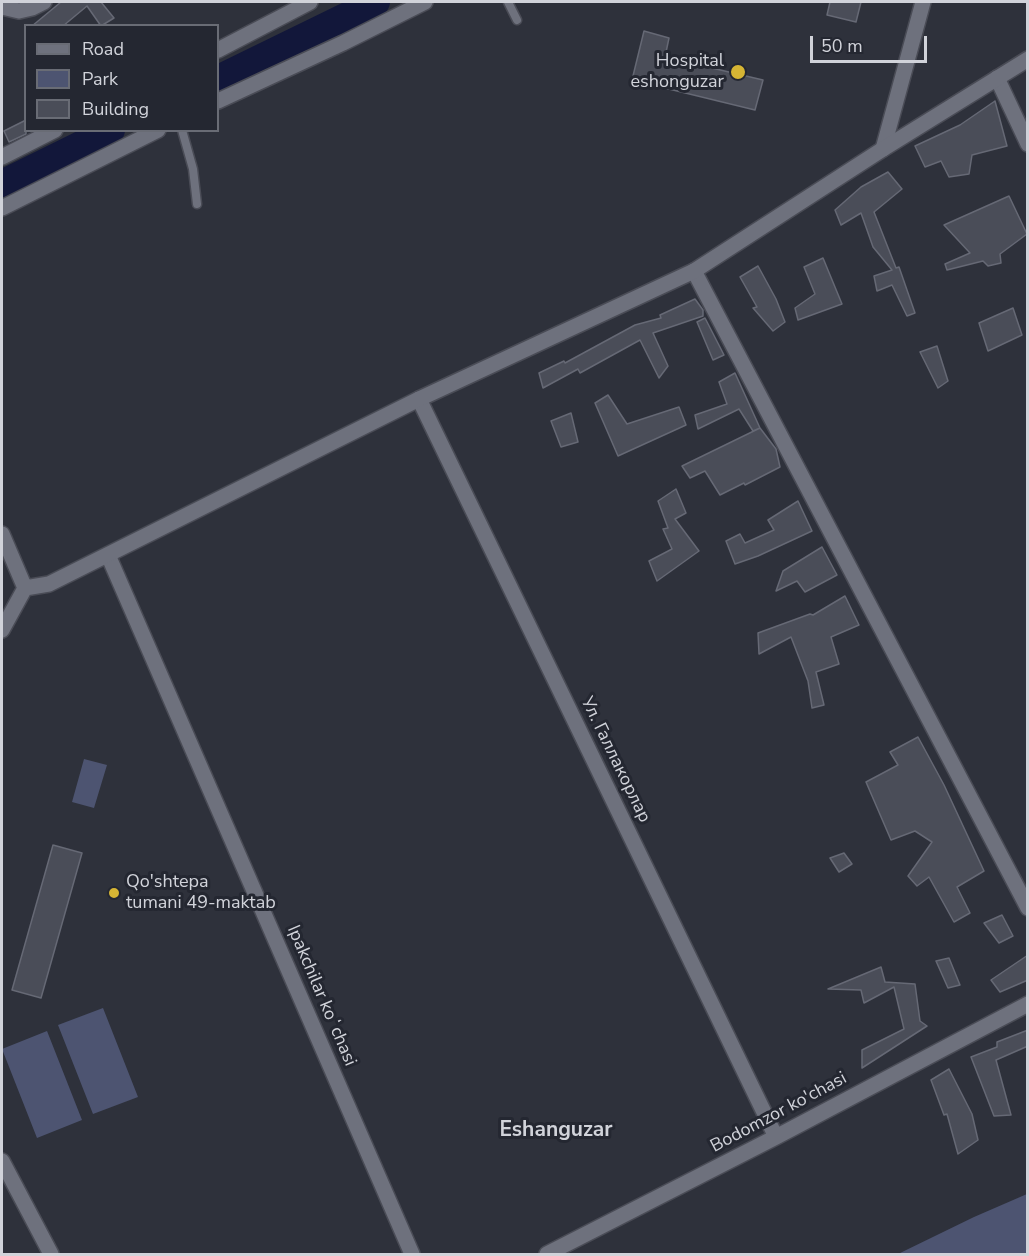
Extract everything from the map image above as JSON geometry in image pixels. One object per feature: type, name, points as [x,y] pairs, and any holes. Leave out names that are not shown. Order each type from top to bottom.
[{"type":"street","points":[[2,7],[19,11],[44,2]]},
{"type":"street","points":[[219,49],[310,2]]},
{"type":"street","points":[[219,101],[425,2]]},
{"type":"street","points":[[883,149],[923,2]]},
{"type":"street","points":[[3,623],[25,588],[49,584],[419,399],[694,271],[1028,59]]},
{"type":"street","points":[[997,78],[1028,144]]},
{"type":"street","points":[[2,158],[51,132]]},
{"type":"street","points":[[2,208],[154,132]]},
{"type":"street","points":[[694,271],[1028,908]]},
{"type":"street","name":"Ул. Галлакорлар","points":[[419,399],[776,1137]]},
{"type":"street","points":[[2,534],[25,588]]},
{"type":"street","name":"Ipakchilar koʻchasi","points":[[108,555],[412,1254]]},
{"type":"street","name":"Bodomzor ko'chasi","points":[[547,1254],[1028,1004]]},
{"type":"street","points":[[2,1161],[51,1254]]},
{"type":"lane","points":[[508,2],[517,20]]},
{"type":"lane","points":[[183,132],[193,169],[196,204]]},
{"type":"green space","points":[[84,759],[107,765],[94,808],[72,802]]},
{"type":"green space","points":[[103,1008],[138,1097],[93,1114],[58,1025]]},
{"type":"green space","points":[[47,1031],[82,1120],[37,1138],[2,1049]]},
{"type":"green space","points":[[1027,1194],[1027,1254],[898,1254],[974,1217]]},
{"type":"building","points":[[61,2],[101,2],[114,18],[100,24],[87,6],[65,24],[34,24]]},
{"type":"building","points":[[830,2],[861,2],[856,22],[827,15]]},
{"type":"building","points":[[644,31],[669,38],[665,57],[763,80],[755,110],[632,80]]},
{"type":"building","points":[[995,101],[1007,146],[972,155],[969,174],[949,177],[941,161],[925,167],[915,146],[960,125]]},
{"type":"building","points":[[24,121],[26,134],[9,142],[4,131]]},
{"type":"building","points":[[888,172],[902,189],[874,212],[896,268],[899,267],[915,313],[907,316],[892,285],[877,291],[874,276],[892,270],[873,247],[861,213],[841,225],[835,210],[861,187]]},
{"type":"building","points":[[1009,196],[1027,234],[1000,254],[1001,263],[988,266],[983,261],[947,270],[945,264],[970,253],[944,225]]},
{"type":"building","points":[[823,258],[842,304],[798,320],[795,308],[815,294],[804,267]]},
{"type":"building","points":[[758,266],[776,299],[785,322],[773,331],[753,308],[757,307],[740,277]]},
{"type":"building","points":[[695,299],[703,310],[703,316],[653,333],[668,366],[659,378],[640,340],[580,373],[578,369],[543,388],[539,373],[564,361],[565,363],[635,325],[661,318],[660,315]]},
{"type":"building","points":[[1013,308],[1022,335],[988,351],[979,323]]},
{"type":"building","points":[[705,318],[724,355],[713,360],[697,322]]},
{"type":"building","points":[[937,346],[948,381],[938,388],[920,352]]},
{"type":"building","points":[[735,373],[760,428],[753,431],[739,409],[698,429],[695,415],[727,404],[719,382]]},
{"type":"building","points":[[608,395],[627,424],[679,407],[686,425],[618,456],[595,403]]},
{"type":"building","points":[[571,413],[578,442],[561,447],[551,421]]},
{"type":"building","points":[[760,428],[776,449],[780,467],[745,485],[744,483],[720,495],[705,471],[690,478],[682,466]]},
{"type":"building","points":[[676,489],[686,513],[675,519],[699,551],[657,581],[649,561],[672,549],[663,529],[668,528],[658,501]]},
{"type":"building","points":[[798,501],[812,531],[735,564],[726,541],[740,534],[745,543],[774,530],[768,520]]},
{"type":"building","points":[[822,547],[837,575],[805,592],[797,581],[776,591],[783,571]]},
{"type":"building","points":[[845,596],[859,625],[831,637],[839,664],[816,672],[824,705],[812,708],[808,681],[791,637],[759,654],[758,633],[810,614],[813,615]]},
{"type":"building","points":[[918,737],[944,785],[984,871],[957,887],[970,913],[954,922],[929,877],[917,886],[908,876],[932,842],[915,831],[891,840],[866,782],[898,765],[890,752]]},
{"type":"building","points":[[53,845],[82,853],[41,998],[12,990]]},
{"type":"building","points":[[844,853],[852,864],[839,872],[830,858]]},
{"type":"building","points":[[1002,915],[1013,936],[999,943],[984,923]]},
{"type":"building","points":[[1028,955],[1028,980],[1000,992],[991,980]]},
{"type":"building","points":[[949,958],[960,985],[948,988],[936,961]]},
{"type":"building","points":[[881,967],[885,982],[915,984],[920,1021],[927,1026],[862,1068],[862,1050],[904,1029],[894,987],[864,1003],[861,990],[828,989]]},
{"type":"building","points":[[1028,1030],[1028,1046],[996,1060],[1011,1115],[994,1116],[971,1057],[997,1047],[997,1042]]},
{"type":"building","points":[[949,1069],[972,1114],[978,1140],[958,1154],[947,1114],[944,1115],[931,1080]]},
{"type":"waterway","points":[[219,79],[376,2]]},
{"type":"waterway","points":[[2,184],[107,132]]},
{"type":"place","name":"Hospital eshonguzar","points":[[738,72]]},
{"type":"place","name":"Qo'shtepa tumani 49-maktab","points":[[114,893]]},
{"type":"district","name":"Eshanguzar","points":[[556,1131]]}]
